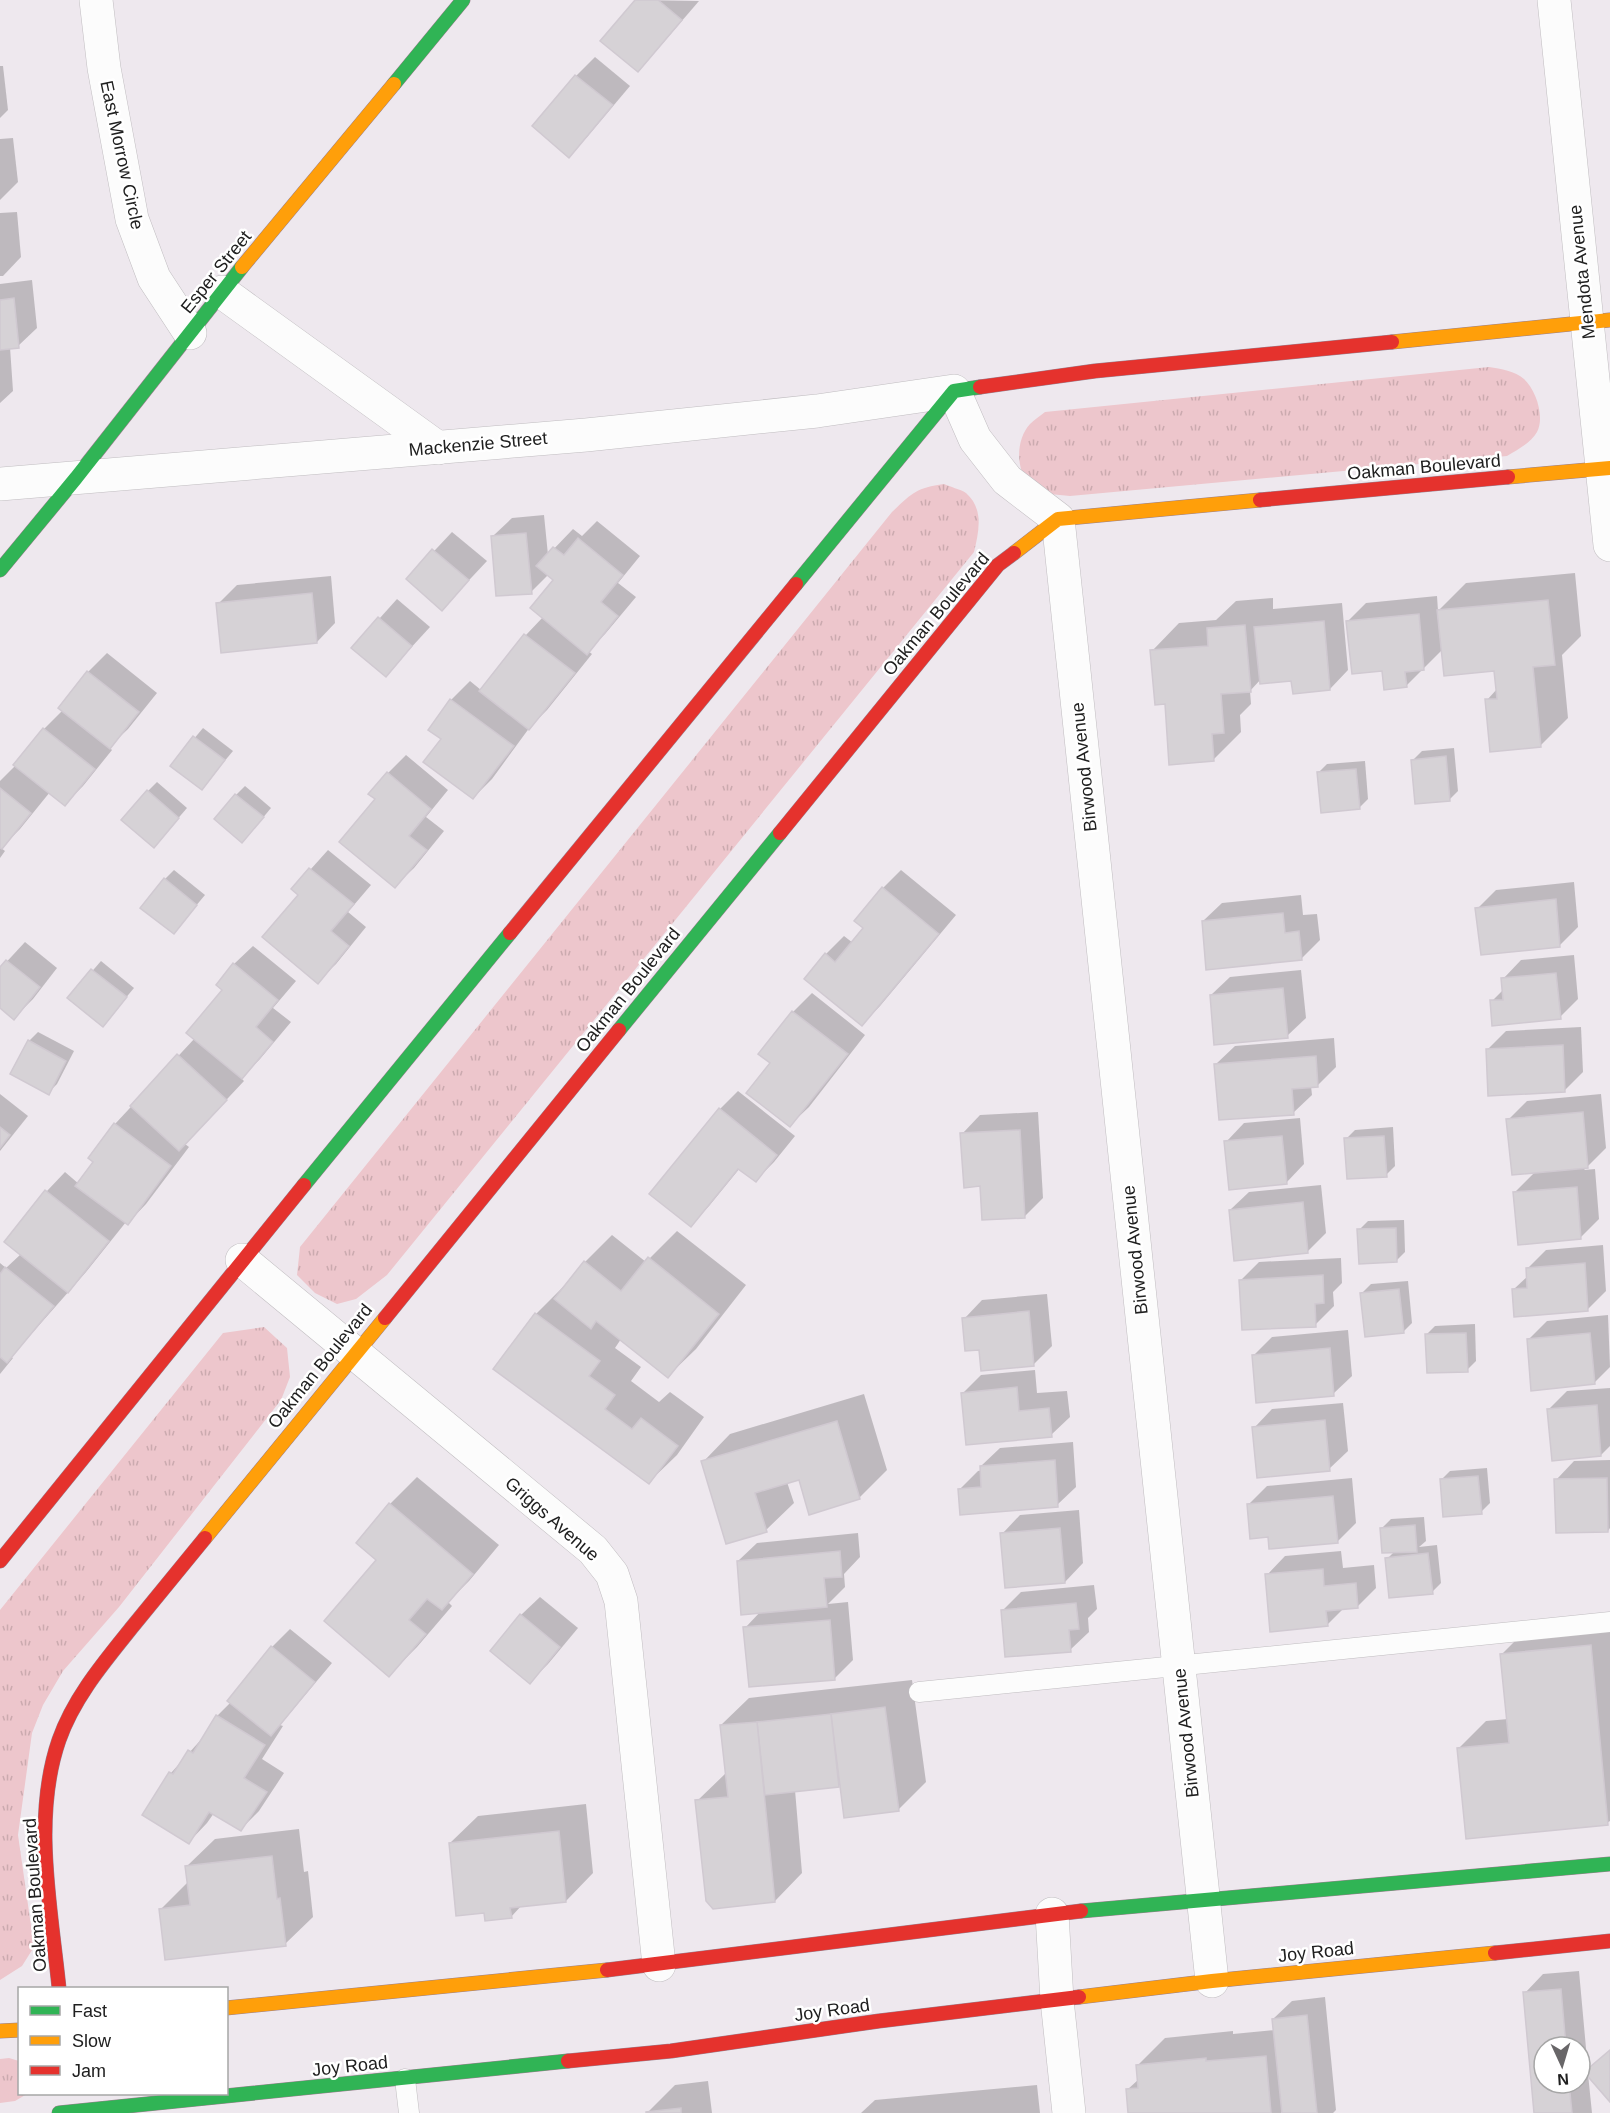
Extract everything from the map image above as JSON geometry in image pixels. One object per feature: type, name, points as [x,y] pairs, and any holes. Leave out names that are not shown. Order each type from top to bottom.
[{"type":"street","name":"East Morrow Circle","points":[[96,0],[104,68],[132,219],[154,278],[190,333]]},
{"type":"street","name":"Esper Street","points":[[0,570],[76,478],[222,292],[463,0]]},
{"type":"street","name":"Mendota Avenue","points":[[1554,0],[1599,321],[1610,545]]},
{"type":"street","points":[[222,292],[438,447]]},
{"type":"street","points":[[0,1561],[242,1260],[954,392],[1095,371],[1599,321]]},
{"type":"street","points":[[954,392],[975,438],[1007,480],[1058,519]]},
{"type":"street","name":"Mackenzie Street","points":[[0,484],[585,435],[817,411],[954,392]]},
{"type":"street","name":"Oakman Boulevard","points":[[60,1987],[46,1846],[49,1776],[58,1740],[83,1691],[101,1665],[354,1353],[998,565],[1058,519],[1606,468]]},
{"type":"street","name":"Birwood Avenue","points":[[1058,519],[1212,1981]]},
{"type":"street","name":"Griggs Avenue","points":[[242,1260],[593,1550],[612,1574],[621,1601],[659,1965]]},
{"type":"street","points":[[228,2008],[659,1965],[1052,1914],[1610,1864]]},
{"type":"street","points":[[1052,1914],[1069,2113]]},
{"type":"street","name":"Joy Road","points":[[67,2113],[671,2051],[879,2021],[1212,1981],[1610,1941]]},
{"type":"street","points":[[0,2031],[18,2030]]},
{"type":"street","points":[[67,2113],[69,2095]]},
{"type":"lane","points":[[919,1692],[1610,1622]]},
{"type":"lane","points":[[405,2079],[409,2113]]},
{"type":"green space","points":[[1489,367],[1512,372],[1524,379],[1532,390],[1540,412],[1539,426],[1531,440],[1507,456],[1070,496],[1049,493],[1034,487],[1025,478],[1020,463],[1020,446],[1025,430],[1045,412]]},
{"type":"green space","points":[[944,484],[966,493],[976,506],[979,521],[974,552],[387,1275],[356,1299],[337,1304],[315,1293],[297,1275],[300,1247],[892,512],[915,492]]},
{"type":"green space","points":[[264,1327],[287,1348],[290,1377],[281,1400],[119,1607],[63,1671],[43,1705],[32,1733],[18,1835],[34,1947],[22,1966],[0,1980],[0,1610],[223,1333]]},
{"type":"green space","points":[[9,2058],[18,2061],[18,2095],[25,2095],[15,2101],[0,2103],[0,2059]]},
{"type":"building","points":[[635,0],[658,0],[682,20],[638,72],[600,41]]},
{"type":"building","points":[[575,75],[613,105],[569,158],[532,126]]},
{"type":"building","points":[[14,298],[19,348],[0,350],[0,300]]},
{"type":"building","points":[[526,533],[532,594],[496,596],[491,536]]},
{"type":"building","points":[[578,538],[623,575],[601,602],[618,616],[587,655],[530,608],[553,580],[536,566],[553,547],[564,555]]},
{"type":"building","points":[[432,549],[469,580],[442,611],[406,579]]},
{"type":"building","points":[[312,593],[317,643],[221,653],[216,603]]},
{"type":"building","points":[[1548,600],[1555,665],[1533,667],[1541,747],[1490,752],[1485,699],[1497,699],[1494,671],[1444,676],[1437,610]]},
{"type":"building","points":[[1419,614],[1424,670],[1405,672],[1407,687],[1384,690],[1382,671],[1352,674],[1346,621]]},
{"type":"building","points":[[378,617],[412,646],[386,677],[351,648]]},
{"type":"building","points":[[1324,621],[1330,690],[1293,694],[1291,681],[1260,684],[1254,627]]},
{"type":"building","points":[[1245,625],[1251,692],[1221,694],[1224,733],[1212,734],[1214,761],[1169,765],[1165,704],[1155,705],[1150,650],[1208,646],[1207,628]]},
{"type":"building","points":[[524,634],[575,673],[529,730],[479,691]]},
{"type":"building","points":[[87,671],[139,712],[110,749],[58,708]]},
{"type":"building","points":[[450,699],[514,746],[473,799],[423,762],[441,739],[428,730]]},
{"type":"building","points":[[43,728],[95,769],[65,806],[13,765]]},
{"type":"building","points":[[193,736],[225,760],[202,790],[170,766]]},
{"type":"building","points":[[1446,756],[1450,801],[1415,804],[1411,760]]},
{"type":"building","points":[[1356,769],[1360,809],[1321,813],[1317,772]]},
{"type":"building","points":[[387,772],[431,809],[409,836],[427,850],[395,888],[339,842],[375,799],[368,794]]},
{"type":"building","points":[[0,788],[31,813],[2,849],[0,848]]},
{"type":"building","points":[[147,790],[179,818],[154,848],[121,820]]},
{"type":"building","points":[[235,794],[264,817],[242,843],[214,819]]},
{"type":"building","points":[[309,868],[354,904],[331,931],[349,946],[318,984],[262,937],[298,895],[291,889]]},
{"type":"building","points":[[164,878],[197,905],[174,934],[140,908]]},
{"type":"building","points":[[882,887],[939,934],[862,1026],[804,979],[825,953],[835,962],[863,928],[854,921]]},
{"type":"building","points":[[1556,899],[1560,947],[1481,955],[1475,908]]},
{"type":"building","points":[[1283,913],[1285,933],[1299,931],[1302,960],[1206,970],[1202,921]]},
{"type":"building","points":[[6,960],[40,987],[14,1020],[0,1008],[0,967]]},
{"type":"building","points":[[233,963],[278,1000],[256,1027],[273,1042],[242,1079],[186,1033],[222,990],[216,985]]},
{"type":"building","points":[[91,969],[127,997],[103,1027],[67,998]]},
{"type":"building","points":[[1556,973],[1561,1019],[1492,1026],[1490,1000],[1503,1000],[1501,978]]},
{"type":"building","points":[[1283,988],[1288,1038],[1214,1045],[1210,995]]},
{"type":"building","points":[[792,1011],[848,1054],[790,1127],[746,1093],[770,1063],[758,1054]]},
{"type":"building","points":[[28,1040],[66,1061],[49,1095],[10,1074]]},
{"type":"building","points":[[1563,1045],[1565,1092],[1488,1096],[1486,1049]]},
{"type":"building","points":[[177,1054],[227,1100],[179,1151],[130,1106]]},
{"type":"building","points":[[1316,1056],[1318,1087],[1292,1089],[1294,1115],[1219,1120],[1214,1064]]},
{"type":"building","points":[[719,1108],[777,1155],[756,1182],[738,1169],[691,1227],[649,1194]]},
{"type":"building","points":[[1583,1112],[1588,1168],[1512,1175],[1506,1119]]},
{"type":"building","points":[[114,1123],[171,1166],[128,1225],[75,1186],[93,1162],[88,1158]]},
{"type":"building","points":[[0,1127],[10,1135],[0,1148]]},
{"type":"building","points":[[1020,1130],[1025,1218],[982,1220],[980,1186],[964,1188],[960,1133]]},
{"type":"building","points":[[1282,1136],[1287,1184],[1229,1190],[1224,1141]]},
{"type":"building","points":[[1384,1136],[1387,1177],[1347,1179],[1344,1138]]},
{"type":"building","points":[[1577,1187],[1581,1239],[1518,1245],[1513,1192]]},
{"type":"building","points":[[45,1190],[109,1241],[68,1293],[4,1242]]},
{"type":"building","points":[[1303,1202],[1308,1253],[1234,1261],[1229,1210]]},
{"type":"building","points":[[1396,1228],[1397,1262],[1359,1264],[1357,1229]]},
{"type":"building","points":[[648,1257],[719,1314],[668,1378],[596,1321],[591,1329],[554,1299],[584,1261],[621,1291]]},
{"type":"building","points":[[1585,1263],[1588,1311],[1514,1317],[1512,1289],[1527,1288],[1526,1268]]},
{"type":"building","points":[[5,1267],[54,1306],[7,1363],[0,1357],[0,1274]]},
{"type":"building","points":[[1323,1275],[1324,1303],[1315,1304],[1316,1327],[1242,1330],[1239,1280]]},
{"type":"building","points":[[1399,1289],[1404,1333],[1365,1337],[1360,1293]]},
{"type":"building","points":[[1029,1311],[1034,1366],[981,1371],[979,1350],[965,1351],[962,1318]]},
{"type":"building","points":[[535,1313],[600,1361],[589,1376],[615,1395],[605,1409],[632,1429],[641,1418],[678,1446],[649,1484],[493,1369]]},
{"type":"building","points":[[1466,1333],[1468,1372],[1427,1373],[1425,1334]]},
{"type":"building","points":[[1590,1333],[1595,1384],[1531,1391],[1527,1339]]},
{"type":"building","points":[[1330,1348],[1334,1396],[1256,1403],[1252,1355]]},
{"type":"building","points":[[1017,1387],[1019,1411],[1049,1408],[1052,1437],[966,1445],[961,1393]]},
{"type":"building","points":[[1597,1405],[1601,1456],[1552,1461],[1547,1409]]},
{"type":"building","points":[[1325,1420],[1330,1471],[1257,1478],[1252,1427]]},
{"type":"building","points":[[837,1421],[860,1499],[809,1515],[799,1480],[755,1493],[767,1532],[726,1544],[701,1461]]},
{"type":"building","points":[[1055,1460],[1058,1507],[960,1515],[958,1489],[981,1487],[980,1466]]},
{"type":"building","points":[[1478,1476],[1482,1514],[1443,1517],[1440,1479]]},
{"type":"building","points":[[1607,1478],[1608,1532],[1556,1533],[1554,1479]]},
{"type":"building","points":[[1333,1496],[1338,1543],[1269,1549],[1268,1537],[1250,1539],[1247,1504]]},
{"type":"building","points":[[389,1503],[473,1574],[442,1610],[427,1599],[409,1620],[426,1634],[389,1677],[324,1621],[376,1560],[356,1543]]},
{"type":"building","points":[[1415,1525],[1417,1552],[1382,1553],[1380,1528]]},
{"type":"building","points":[[1060,1528],[1065,1583],[1005,1588],[1000,1533]]},
{"type":"building","points":[[840,1551],[842,1577],[824,1578],[827,1607],[741,1615],[737,1561]]},
{"type":"building","points":[[1428,1553],[1433,1594],[1389,1598],[1385,1558]]},
{"type":"building","points":[[1323,1569],[1324,1586],[1356,1583],[1358,1608],[1326,1611],[1328,1626],[1270,1632],[1265,1574]]},
{"type":"building","points":[[1076,1603],[1079,1629],[1069,1630],[1071,1652],[1005,1657],[1001,1610]]},
{"type":"building","points":[[520,1614],[560,1647],[530,1684],[490,1651]]},
{"type":"building","points":[[830,1620],[835,1680],[749,1687],[743,1627]]},
{"type":"building","points":[[1591,1645],[1608,1825],[1466,1839],[1457,1748],[1509,1743],[1500,1654]]},
{"type":"building","points":[[271,1646],[315,1682],[271,1736],[227,1701]]},
{"type":"building","points":[[885,1707],[899,1811],[844,1818],[831,1714]]},
{"type":"building","points":[[831,1714],[839,1787],[765,1795],[757,1722]]},
{"type":"building","points":[[216,1715],[265,1745],[244,1778],[267,1792],[241,1831],[209,1812],[189,1844],[142,1815],[169,1772],[173,1774],[188,1750],[193,1753]]},
{"type":"building","points":[[757,1722],[775,1902],[713,1909],[706,1901],[695,1800],[728,1797],[720,1725]]},
{"type":"building","points":[[559,1831],[566,1902],[510,1908],[512,1918],[485,1921],[484,1913],[456,1916],[449,1843]]},
{"type":"building","points":[[272,1856],[286,1946],[165,1960],[159,1909],[190,1905],[185,1866]]},
{"type":"building","points":[[1561,1989],[1565,2035],[1532,2035],[1532,2091],[1523,1992]]},
{"type":"building","points":[[1307,2015],[1317,2113],[1282,2113],[1272,2019]]},
{"type":"building","points":[[1610,2050],[1610,2102],[1592,2081],[1592,2065]]},
{"type":"building","points":[[1266,2056],[1271,2113],[1128,2113],[1126,2089],[1138,2088],[1136,2065],[1206,2058],[1206,2061]]},
{"type":"building","points":[[1532,2095],[1570,2095],[1572,2113],[1534,2113]]},
{"type":"building","points":[[681,2108],[681,2113],[646,2113],[646,2112]]},
{"type":"traffic: fast","points":[[394,84],[463,0]]},
{"type":"traffic: fast","points":[[0,570],[76,478],[242,267]]},
{"type":"traffic: fast","points":[[796,584],[954,391],[980,387]]},
{"type":"traffic: fast","points":[[619,1030],[780,833]]},
{"type":"traffic: fast","points":[[304,1185],[510,933]]},
{"type":"traffic: fast","points":[[1081,1911],[1610,1864]]},
{"type":"traffic: fast","points":[[59,2113],[568,2061]]},
{"type":"traffic: slow","points":[[242,267],[394,84]]},
{"type":"traffic: slow","points":[[1392,342],[1610,320]]},
{"type":"traffic: slow","points":[[1508,477],[1610,468]]},
{"type":"traffic: slow","points":[[1014,553],[1058,519],[1260,500]]},
{"type":"traffic: slow","points":[[205,1538],[385,1318]]},
{"type":"traffic: slow","points":[[1079,1997],[1212,1981],[1495,1953]]},
{"type":"traffic: slow","points":[[228,2008],[607,1970]]},
{"type":"traffic: slow","points":[[0,2031],[18,2030]]},
{"type":"traffic: jam","points":[[980,387],[1095,371],[1392,342]]},
{"type":"traffic: jam","points":[[1260,500],[1508,477]]},
{"type":"traffic: jam","points":[[780,833],[998,565],[1014,553]]},
{"type":"traffic: jam","points":[[510,933],[796,584]]},
{"type":"traffic: jam","points":[[385,1318],[619,1030]]},
{"type":"traffic: jam","points":[[0,1561],[304,1185]]},
{"type":"traffic: jam","points":[[59,1987],[48,1895],[45,1832],[46,1800],[59,1740],[65,1724],[91,1680],[205,1538]]},
{"type":"traffic: jam","points":[[607,1970],[1081,1911]]},
{"type":"traffic: jam","points":[[1495,1953],[1610,1941]]},
{"type":"traffic: jam","points":[[568,2061],[671,2051],[879,2021],[1079,1997]]}]
